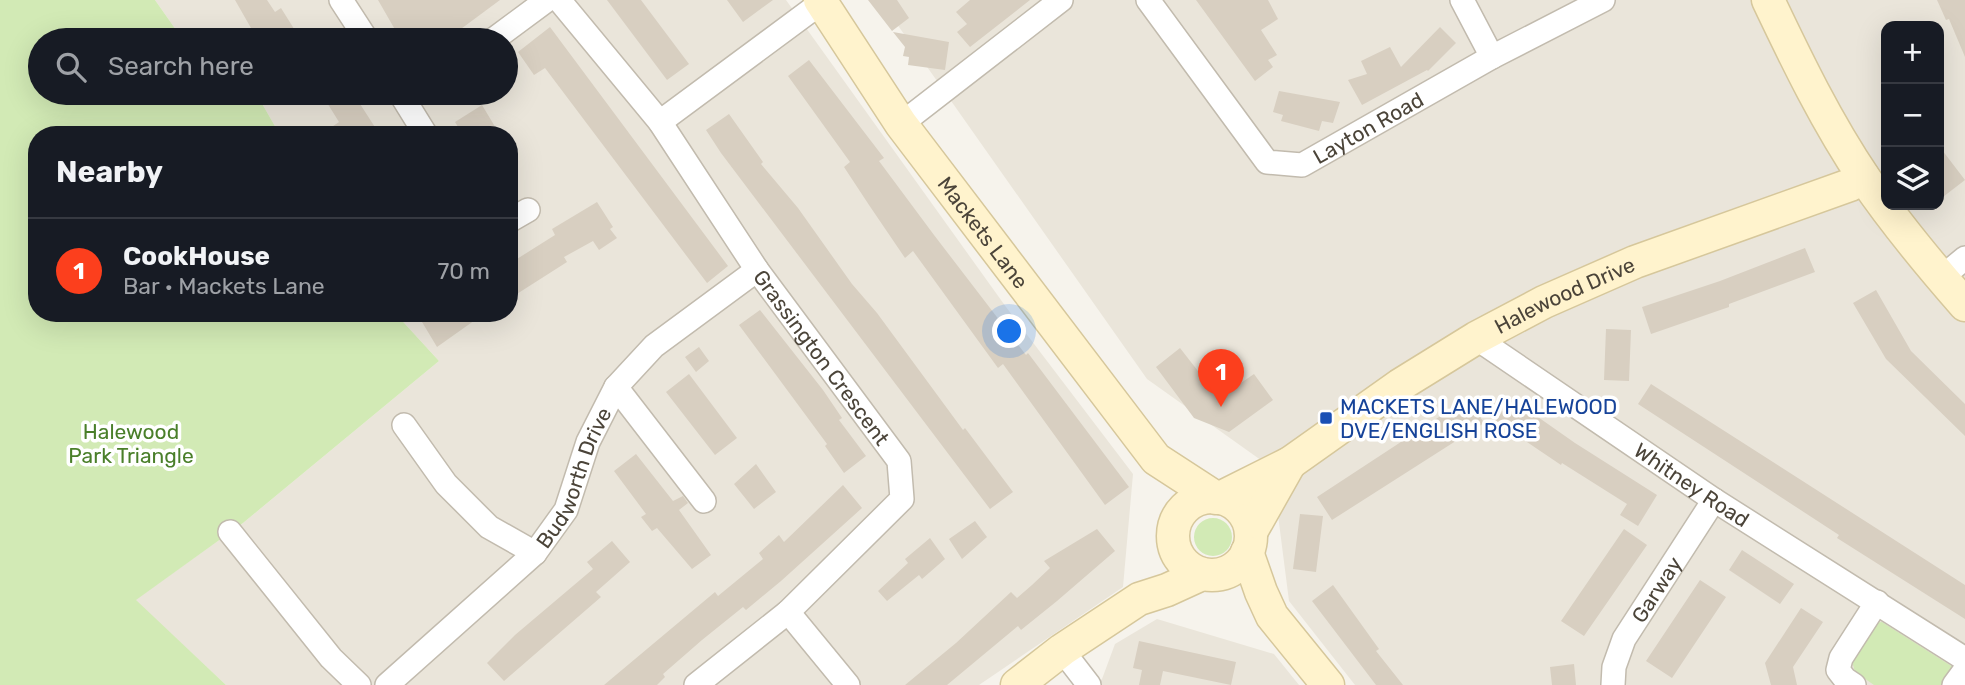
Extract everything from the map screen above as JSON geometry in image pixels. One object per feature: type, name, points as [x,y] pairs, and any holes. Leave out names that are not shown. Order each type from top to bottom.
[{"type":"street","points":[[341,0],[359,28]]},
{"type":"street","points":[[509,28],[547,0]]},
{"type":"street","name":"Grassington Crescent","points":[[559,0],[660,122],[757,270],[899,461],[902,499],[788,612],[696,685]]},
{"type":"street","points":[[901,124],[1061,0]]},
{"type":"street","name":"Layton Road","points":[[1149,0],[1267,162],[1302,164],[1492,57],[1603,0]]},
{"type":"street","points":[[1462,0],[1492,57]]},
{"type":"street","points":[[1768,0],[1827,115],[1864,178],[1965,305]]},
{"type":"street","points":[[660,122],[821,1]]},
{"type":"street","name":"Mackets Lane","points":[[821,1],[901,124],[1156,458],[1218,498]]},
{"type":"street","points":[[413,105],[422,126]]},
{"type":"street","name":"Halewood Drive","points":[[1218,498],[1290,463],[1399,385],[1476,338],[1544,302],[1635,262],[1864,178]]},
{"type":"street","points":[[1941,278],[1965,258]]},
{"type":"street","name":"Budworth Drive","points":[[387,685],[535,553],[566,510],[589,442],[616,387],[654,346],[757,270]]},
{"type":"street","name":"Whitney Road","points":[[1476,338],[1714,500],[1965,659]]},
{"type":"street","points":[[616,387],[704,501]]},
{"type":"street","points":[[404,425],[446,484],[489,527],[535,553]]},
{"type":"street","name":"Mackets Lane","points":[[1156,458],[1175,535]]},
{"type":"street","name":"Halewood Drive","points":[[1249,542],[1290,463]]},
{"type":"street","points":[[1139,599],[1165,566],[1182,512],[1191,503],[1203,498],[1218,498],[1231,502],[1241,510],[1248,521],[1249,542],[1261,592],[1272,615],[1328,685]]},
{"type":"street","name":"Garway","points":[[1613,685],[1614,667],[1624,639],[1714,500]]},
{"type":"street","points":[[230,532],[331,658],[359,685]]},
{"type":"street","points":[[1175,535],[1181,560],[1190,568],[1208,574],[1272,615]]},
{"type":"street","points":[[1017,685],[1062,650],[1139,599],[1208,574],[1234,568],[1249,542]]},
{"type":"street","points":[[1854,685],[1845,679],[1839,670],[1841,658],[1877,602]]},
{"type":"street","points":[[788,612],[848,685]]},
{"type":"street","points":[[1062,650],[1089,685]]},
{"type":"street","points":[[1954,685],[1965,670]]},
{"type":"shaded area","points":[[155,0],[786,0],[1006,307],[1133,474],[1123,587],[979,685],[226,685],[135,600],[243,523],[439,361],[403,322],[518,322],[518,126],[275,126],[263,105],[518,105],[518,28],[175,28]]},
{"type":"shaded area","points":[[880,0],[1965,0],[1965,685],[1355,685],[1289,601],[1272,468],[1147,379]]},
{"type":"shaded area","points":[[1157,619],[1274,654],[1299,685],[1095,685],[1102,679],[1115,644]]},
{"type":"green space","name":"Halewood Park Triangle","points":[[0,0],[155,0],[175,28],[28,28],[28,105],[263,105],[275,126],[28,126],[28,322],[403,322],[439,361],[243,523],[136,600],[226,685],[0,685]]},
{"type":"green space","points":[[1213,518],[1226,524],[1232,537],[1226,550],[1213,556],[1200,550],[1194,537],[1200,524]]},
{"type":"green space","points":[[1882,622],[1953,667],[1945,685],[1874,685],[1855,672],[1852,661],[1874,623]]},
{"type":"building","points":[[235,0],[267,0],[275,12],[281,8],[294,28],[251,28]]},
{"type":"building","points":[[378,0],[500,0],[462,28],[394,28]]},
{"type":"building","points":[[607,0],[641,0],[689,64],[667,80]]},
{"type":"building","points":[[727,0],[773,0],[743,22]]},
{"type":"building","points":[[868,0],[897,0],[909,18],[892,31]]},
{"type":"building","points":[[970,0],[1030,0],[970,47],[957,32],[967,24],[956,12]]},
{"type":"building","points":[[1196,0],[1268,0],[1278,19],[1261,30],[1277,55],[1268,60],[1273,67],[1255,81]]},
{"type":"building","points":[[1937,0],[1965,0],[1965,57],[1949,19],[1946,20]]},
{"type":"building","points":[[550,27],[728,266],[707,283],[545,68],[534,75],[518,52]]},
{"type":"building","points":[[1440,27],[1456,43],[1428,71],[1362,105],[1348,80],[1367,74],[1361,61],[1390,47],[1401,67]]},
{"type":"building","points":[[893,32],[949,42],[945,70],[908,65],[909,57],[903,56],[905,47]]},
{"type":"building","points":[[809,60],[884,158],[879,161],[934,235],[1026,355],[1028,353],[1129,487],[1105,505],[1003,364],[998,368],[913,251],[905,258],[869,205],[844,167],[850,162],[788,76]]},
{"type":"building","points":[[1279,91],[1340,102],[1333,123],[1322,121],[1319,131],[1281,121],[1283,115],[1273,112]]},
{"type":"building","points":[[328,105],[361,105],[374,126],[333,126],[339,122]]},
{"type":"building","points":[[482,105],[495,126],[457,126],[455,122]]},
{"type":"building","points":[[729,114],[763,162],[761,164],[798,208],[852,284],[1013,492],[990,509],[721,153],[706,130]]},
{"type":"building","points":[[1944,153],[1965,180],[1944,196]]},
{"type":"building","points":[[597,202],[617,238],[599,250],[593,241],[564,257],[567,262],[518,293],[518,258],[555,235],[552,229]]},
{"type":"building","points":[[1805,248],[1815,272],[1729,304],[1729,307],[1651,334],[1642,307]]},
{"type":"building","points":[[1876,290],[1911,351],[1965,404],[1965,436],[1886,359],[1853,303]]},
{"type":"building","points":[[760,310],[823,390],[842,418],[839,420],[866,456],[844,473],[825,446],[827,444],[739,325]]},
{"type":"building","points":[[422,322],[472,322],[437,347]]},
{"type":"building","points":[[1606,329],[1631,330],[1629,381],[1604,380]]},
{"type":"building","points":[[699,347],[709,361],[696,372],[685,357]]},
{"type":"building","points":[[1180,348],[1219,398],[1254,374],[1273,400],[1229,432],[1194,418],[1156,367]]},
{"type":"building","points":[[689,374],[737,438],[715,455],[666,392]]},
{"type":"building","points":[[1651,384],[1965,585],[1965,619],[1837,538],[1839,535],[1638,404]]},
{"type":"building","points":[[1468,398],[1484,423],[1332,520],[1317,497]]},
{"type":"building","points":[[1511,398],[1657,495],[1638,526],[1620,515],[1627,504],[1562,463],[1561,465],[1496,421]]},
{"type":"building","points":[[636,454],[673,501],[683,496],[688,503],[679,510],[711,555],[692,569],[657,528],[652,531],[641,517],[646,514],[614,471]]},
{"type":"building","points":[[756,464],[776,492],[754,509],[734,484]]},
{"type":"building","points":[[843,485],[862,508],[746,610],[743,607],[702,640],[663,674],[665,677],[657,685],[604,685],[715,592],[718,596],[763,559],[759,553],[779,535],[784,542]]},
{"type":"building","points":[[1300,514],[1323,516],[1316,572],[1293,569]]},
{"type":"building","points":[[975,521],[987,537],[962,559],[949,539]]},
{"type":"building","points":[[1097,529],[1115,551],[1057,601],[1021,630],[1018,626],[947,685],[905,685],[1011,592],[1017,598],[1032,585],[1050,568],[1044,561]]},
{"type":"building","points":[[1624,529],[1647,545],[1584,636],[1561,621]]},
{"type":"building","points":[[930,538],[945,559],[922,579],[919,575],[887,601],[878,591],[908,563],[905,559]]},
{"type":"building","points":[[612,541],[630,562],[596,592],[601,597],[504,681],[487,663],[515,635],[593,569],[587,562]]},
{"type":"building","points":[[1742,550],[1794,584],[1780,604],[1729,570]]},
{"type":"building","points":[[1700,580],[1726,597],[1672,678],[1646,661]]},
{"type":"building","points":[[1333,585],[1379,649],[1376,651],[1403,685],[1376,685],[1312,601]]},
{"type":"building","points":[[1801,608],[1823,622],[1793,667],[1797,685],[1771,685],[1765,663]]},
{"type":"building","points":[[1139,641],[1236,662],[1231,685],[1163,671],[1160,685],[1139,685],[1142,670],[1133,668]]},
{"type":"building","points":[[1574,664],[1576,685],[1552,685],[1550,667]]},
{"type":"place","name":"CookHouse","points":[[1221,407]]},
{"type":"place","name":"MACKETS LANE/HALEWOOD DVE/ENGLISH ROSE","points":[[1326,418]]}]
